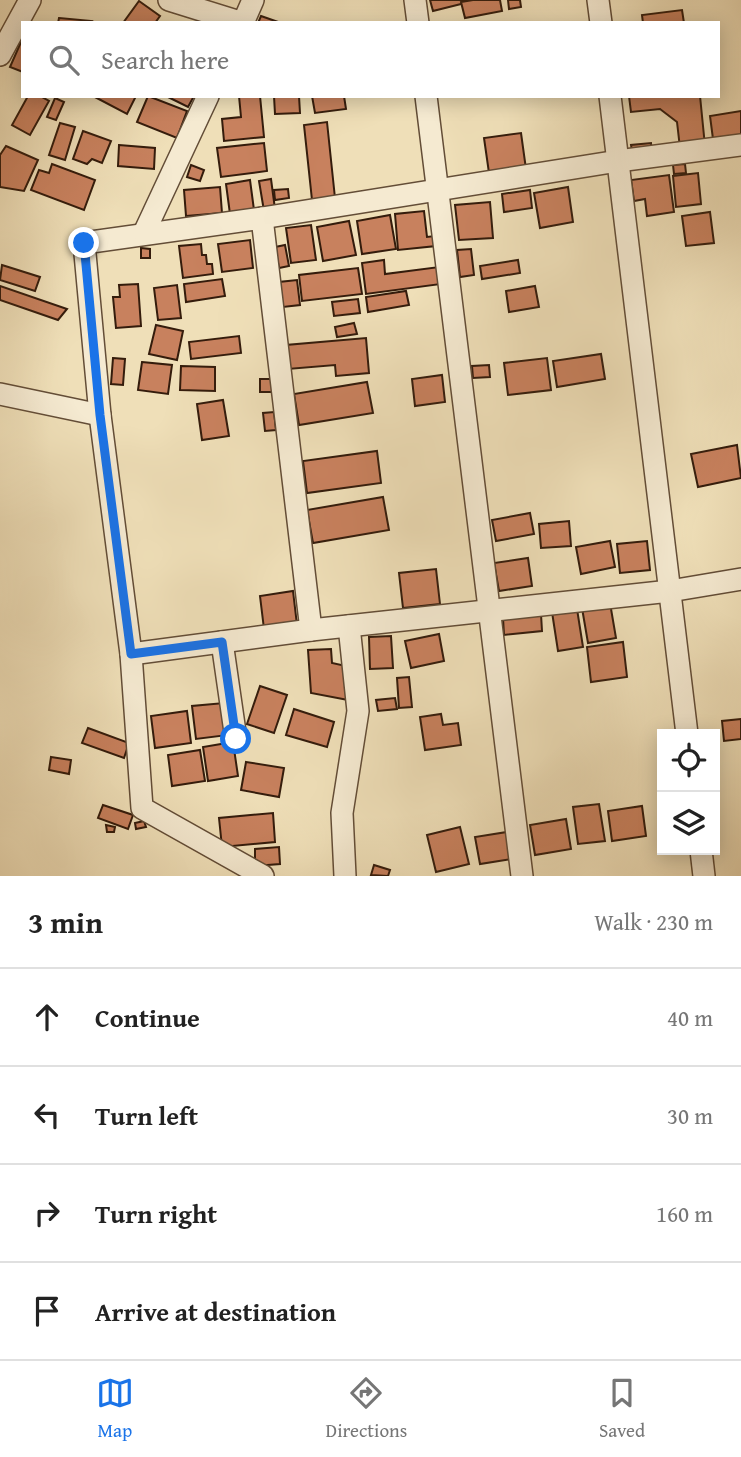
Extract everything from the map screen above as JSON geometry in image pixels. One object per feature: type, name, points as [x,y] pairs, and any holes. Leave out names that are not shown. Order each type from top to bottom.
[{"type":"street","points":[[0,55],[30,0]]},
{"type":"street","points":[[169,0],[237,21]]},
{"type":"street","points":[[244,21],[253,0]]},
{"type":"street","points":[[415,0],[418,21]]},
{"type":"street","points":[[598,0],[601,21]]},
{"type":"street","points":[[144,233],[207,98]]},
{"type":"street","points":[[426,98],[487,611],[522,876]]},
{"type":"street","points":[[610,98],[686,729]]},
{"type":"street","points":[[263,876],[142,808],[131,654],[100,415],[84,243],[262,218],[618,161],[741,145]]},
{"type":"street","points":[[262,218],[311,630]]},
{"type":"street","points":[[0,394],[100,415]]},
{"type":"street","points":[[131,654],[311,630],[670,592],[741,579]]},
{"type":"street","points":[[345,876],[342,813],[358,711],[349,626]]},
{"type":"street","points":[[222,642],[236,739]]},
{"type":"street","points":[[702,855],[704,876]]},
{"type":"building","points":[[430,0],[477,0],[433,11]]},
{"type":"building","points":[[500,0],[502,11],[465,18],[461,2]]},
{"type":"building","points":[[508,0],[520,0],[521,7],[509,9]]},
{"type":"building","points":[[139,1],[160,16],[156,21],[124,21]]},
{"type":"building","points":[[682,10],[684,21],[643,21],[642,15]]},
{"type":"building","points":[[261,16],[275,21],[259,21]]},
{"type":"building","points":[[59,18],[92,21],[58,21]]},
{"type":"building","points":[[21,42],[21,71],[10,67]]},
{"type":"building","points":[[27,98],[44,98],[49,101],[30,135],[12,125]]},
{"type":"building","points":[[55,98],[64,102],[56,120],[47,117]]},
{"type":"building","points":[[97,98],[135,98],[127,114]]},
{"type":"building","points":[[147,98],[187,111],[177,138],[137,122]]},
{"type":"building","points":[[170,98],[193,98],[188,107]]},
{"type":"building","points":[[239,98],[260,98],[264,137],[224,141],[222,119],[241,117]]},
{"type":"building","points":[[274,98],[299,98],[300,113],[275,114]]},
{"type":"building","points":[[312,98],[344,98],[346,109],[315,113]]},
{"type":"building","points":[[629,98],[700,98],[705,146],[680,148],[677,122],[660,109],[631,112]]},
{"type":"building","points":[[741,111],[741,135],[713,139],[710,116]]},
{"type":"building","points":[[327,122],[335,198],[312,200],[304,125]]},
{"type":"building","points":[[60,123],[75,127],[65,160],[49,155]]},
{"type":"building","points":[[83,131],[111,141],[102,163],[92,159],[87,164],[73,159]]},
{"type":"building","points":[[521,133],[526,169],[489,173],[484,138]]},
{"type":"building","points":[[264,143],[267,171],[221,177],[217,148]]},
{"type":"building","points":[[651,143],[652,154],[633,156],[631,145]]},
{"type":"building","points":[[119,145],[155,148],[154,169],[118,166]]},
{"type":"building","points":[[6,146],[38,160],[24,191],[0,187],[0,155]]},
{"type":"building","points":[[52,164],[95,180],[84,210],[31,190],[39,170],[49,173]]},
{"type":"building","points":[[685,164],[686,173],[674,174],[673,165]]},
{"type":"building","points":[[191,165],[204,170],[200,181],[187,177]]},
{"type":"building","points":[[698,173],[701,204],[676,207],[673,176]]},
{"type":"building","points":[[669,175],[674,212],[647,216],[645,199],[634,201],[631,180]]},
{"type":"building","points":[[271,179],[275,209],[264,211],[259,181]]},
{"type":"building","points":[[250,180],[254,210],[230,214],[226,184]]},
{"type":"building","points":[[220,187],[222,213],[186,216],[184,190]]},
{"type":"building","points":[[568,187],[573,222],[540,228],[534,193]]},
{"type":"building","points":[[288,189],[289,198],[275,200],[274,190]]},
{"type":"building","points":[[530,190],[532,208],[504,212],[502,194]]},
{"type":"building","points":[[490,202],[493,238],[459,240],[455,205]]},
{"type":"building","points":[[424,211],[427,237],[435,236],[436,246],[398,250],[395,214]]},
{"type":"building","points":[[710,212],[714,243],[686,246],[682,216]]},
{"type":"building","points":[[390,215],[396,249],[362,254],[357,221]]},
{"type":"building","points":[[349,221],[356,255],[323,261],[317,227]]},
{"type":"building","points":[[311,225],[316,260],[291,263],[286,228]]},
{"type":"building","points":[[250,240],[253,268],[222,272],[218,244]]},
{"type":"building","points":[[201,244],[202,255],[206,255],[207,264],[212,264],[213,274],[183,278],[179,246]]},
{"type":"building","points":[[285,245],[289,266],[279,268],[275,247]]},
{"type":"building","points":[[141,248],[150,249],[150,258],[141,258]]},
{"type":"building","points":[[471,249],[474,275],[460,277],[457,250]]},
{"type":"building","points":[[384,260],[385,274],[439,267],[441,284],[366,294],[362,263]]},
{"type":"building","points":[[518,260],[520,273],[482,279],[480,266]]},
{"type":"building","points":[[2,265],[40,277],[35,291],[0,280]]},
{"type":"building","points":[[358,268],[362,294],[302,301],[299,275]]},
{"type":"building","points":[[222,279],[225,296],[186,302],[184,284]]},
{"type":"building","points":[[297,280],[300,305],[283,307],[279,282]]},
{"type":"building","points":[[138,284],[141,326],[116,328],[113,297],[120,297],[119,285]]},
{"type":"building","points":[[177,285],[181,318],[158,320],[154,288]]},
{"type":"building","points":[[0,286],[67,309],[58,320],[0,300]]},
{"type":"building","points":[[535,286],[539,307],[509,312],[506,291]]},
{"type":"building","points":[[406,291],[409,305],[368,312],[366,297]]},
{"type":"building","points":[[358,299],[360,313],[334,316],[332,302]]},
{"type":"building","points":[[354,323],[357,334],[337,337],[335,327]]},
{"type":"building","points":[[156,325],[183,331],[177,360],[149,354]]},
{"type":"building","points":[[239,336],[241,353],[191,359],[189,342]]},
{"type":"building","points":[[366,338],[369,373],[336,376],[335,365],[288,369],[286,345]]},
{"type":"building","points":[[601,354],[605,379],[557,387],[553,361]]},
{"type":"building","points":[[113,358],[125,359],[123,385],[111,384]]},
{"type":"building","points":[[547,358],[551,390],[508,395],[504,363]]},
{"type":"building","points":[[142,362],[172,365],[168,394],[138,390]]},
{"type":"building","points":[[489,365],[490,377],[473,378],[472,366]]},
{"type":"building","points":[[181,366],[215,367],[215,391],[180,390]]},
{"type":"building","points":[[442,375],[445,402],[415,406],[412,379]]},
{"type":"building","points":[[260,379],[272,379],[273,392],[260,392]]},
{"type":"building","points":[[367,382],[373,413],[299,425],[294,394]]},
{"type":"building","points":[[223,400],[229,436],[202,440],[197,404]]},
{"type":"building","points":[[274,412],[276,430],[265,431],[263,413]]},
{"type":"building","points":[[737,445],[741,478],[698,487],[691,454]]},
{"type":"building","points":[[377,451],[381,483],[307,493],[303,461]]},
{"type":"building","points":[[383,497],[389,530],[313,543],[307,510]]},
{"type":"building","points":[[530,513],[534,534],[496,541],[492,520]]},
{"type":"building","points":[[569,521],[571,546],[541,548],[539,524]]},
{"type":"building","points":[[610,541],[615,567],[581,574],[576,547]]},
{"type":"building","points":[[647,541],[650,570],[620,573],[617,544]]},
{"type":"building","points":[[528,558],[532,586],[499,591],[494,563]]},
{"type":"building","points":[[436,569],[440,604],[403,608],[399,573]]},
{"type":"building","points":[[293,591],[297,625],[264,629],[260,596]]},
{"type":"building","points":[[610,603],[616,638],[588,643],[582,608]]},
{"type":"building","points":[[577,609],[583,647],[558,651],[552,612]]},
{"type":"building","points":[[541,614],[542,631],[504,635],[503,618]]},
{"type":"building","points":[[439,634],[444,661],[411,668],[405,641]]},
{"type":"building","points":[[391,636],[393,668],[370,669],[369,637]]},
{"type":"building","points":[[623,642],[627,677],[591,682],[587,647]]},
{"type":"building","points":[[331,649],[332,663],[346,666],[348,700],[311,693],[308,650]]},
{"type":"building","points":[[409,677],[412,707],[399,708],[397,678]]},
{"type":"building","points":[[260,686],[287,695],[274,733],[247,724]]},
{"type":"building","points":[[395,698],[397,709],[378,711],[376,700]]},
{"type":"building","points":[[224,703],[228,735],[196,739],[192,706]]},
{"type":"building","points":[[294,709],[334,722],[327,747],[286,735]]},
{"type":"building","points":[[187,711],[191,743],[155,748],[151,716]]},
{"type":"building","points":[[441,714],[443,725],[458,723],[461,745],[425,750],[420,717]]},
{"type":"building","points":[[741,719],[741,739],[724,741],[722,721]]},
{"type":"building","points":[[88,728],[129,743],[124,758],[82,743]]},
{"type":"building","points":[[233,742],[238,776],[208,781],[203,747]]},
{"type":"building","points":[[200,750],[205,781],[172,786],[168,755]]},
{"type":"building","points":[[51,757],[71,760],[69,774],[49,770]]},
{"type":"building","points":[[246,762],[284,768],[279,797],[241,790]]},
{"type":"building","points":[[599,804],[605,841],[578,844],[573,807]]},
{"type":"building","points":[[103,805],[133,815],[128,829],[98,818]]},
{"type":"building","points":[[642,806],[646,836],[612,841],[608,811]]},
{"type":"building","points":[[273,813],[275,842],[222,847],[219,818]]},
{"type":"building","points":[[566,819],[571,849],[535,855],[530,825]]},
{"type":"building","points":[[144,821],[146,827],[136,829],[135,823]]},
{"type":"building","points":[[106,825],[115,827],[114,832],[107,832]]},
{"type":"building","points":[[460,827],[469,864],[436,872],[427,835]]},
{"type":"building","points":[[507,832],[512,859],[480,864],[475,837]]},
{"type":"building","points":[[279,847],[280,864],[255,866],[255,849]]},
{"type":"building","points":[[374,865],[390,870],[388,876],[371,875]]},
{"type":"route","points":[[84,243],[100,415],[131,654],[222,642],[236,739]]}]
